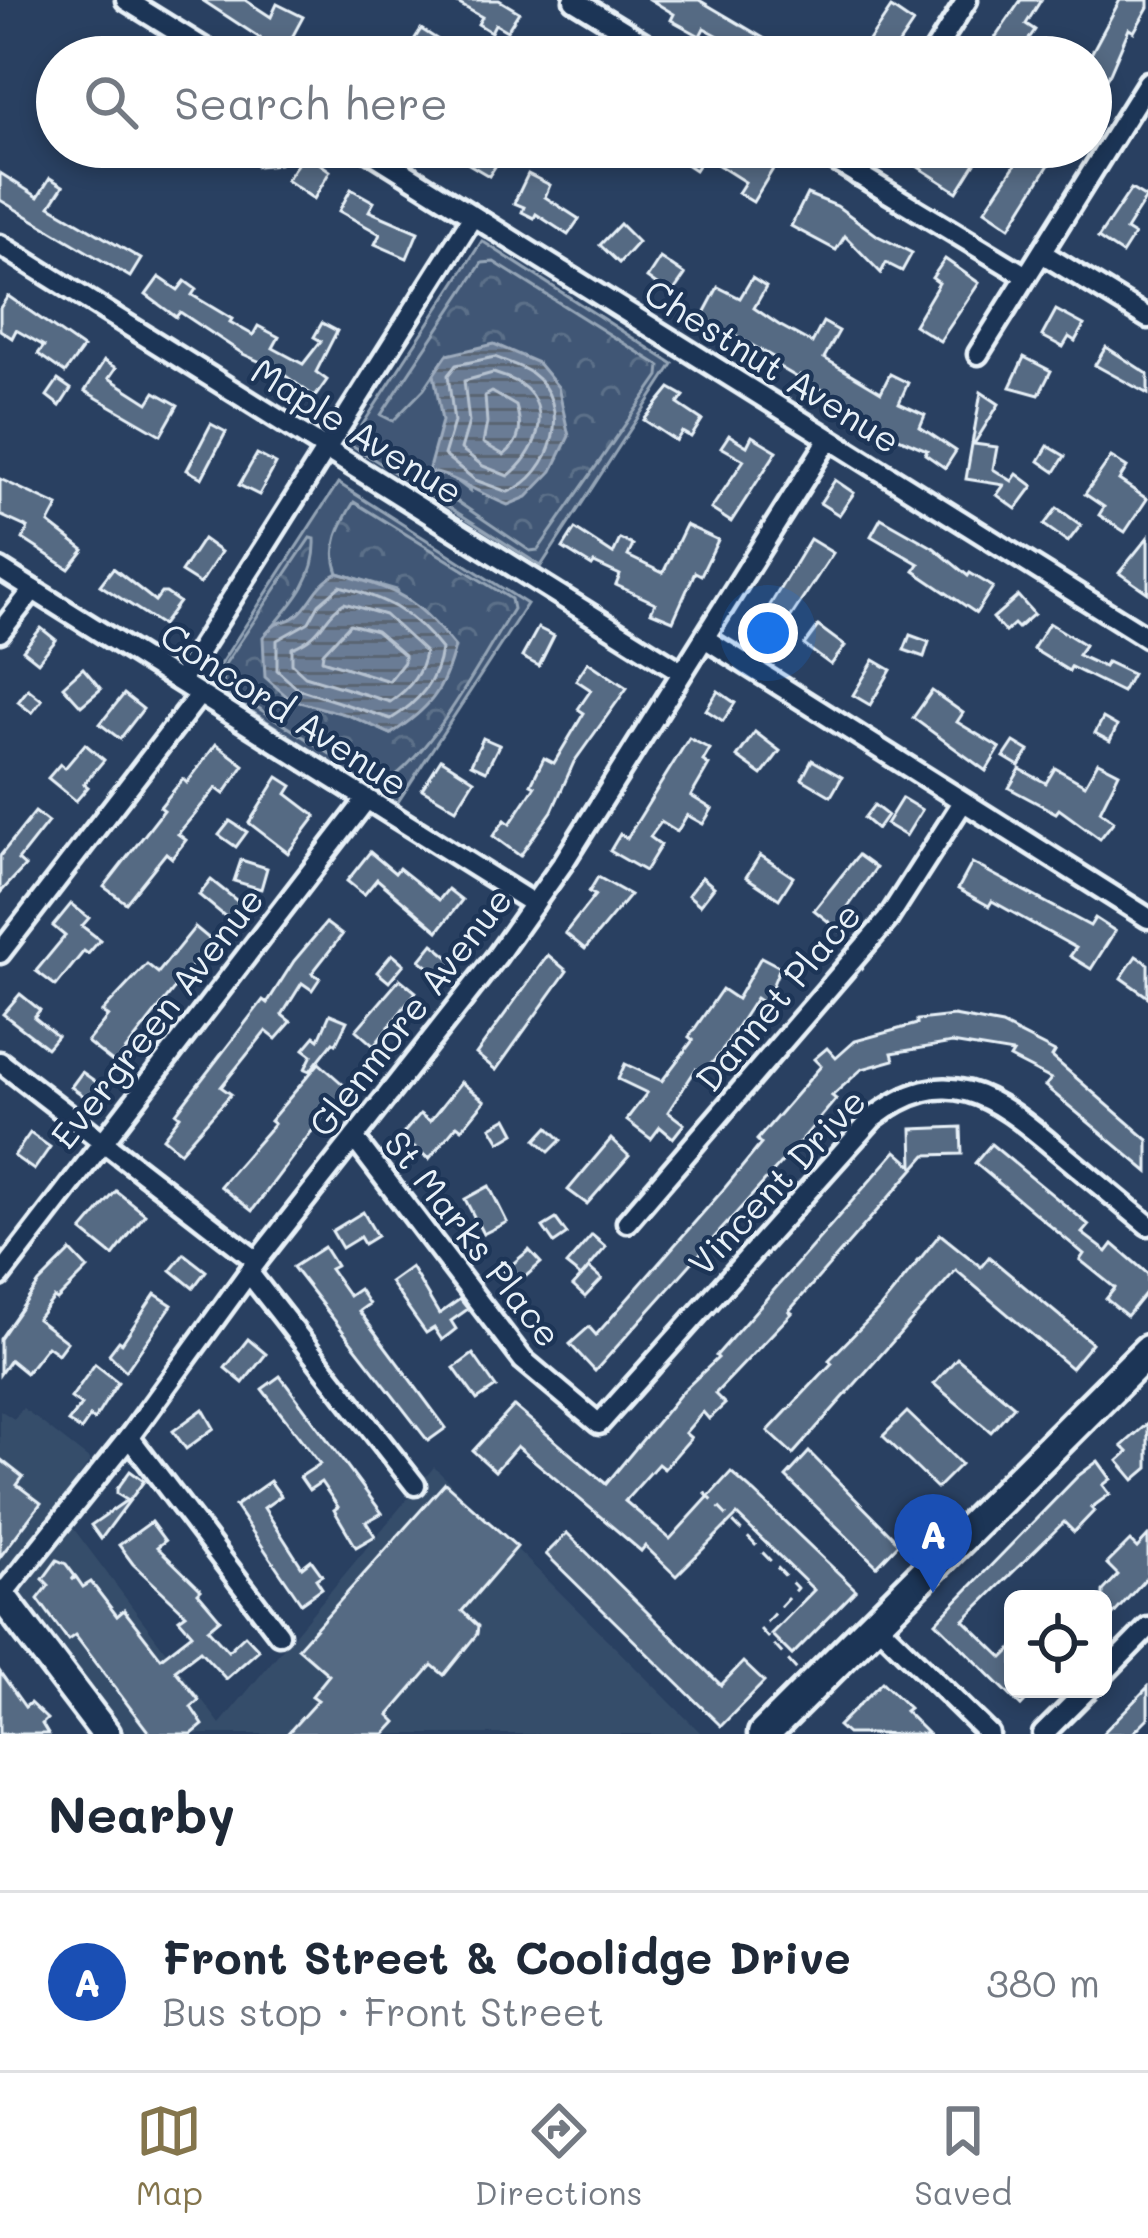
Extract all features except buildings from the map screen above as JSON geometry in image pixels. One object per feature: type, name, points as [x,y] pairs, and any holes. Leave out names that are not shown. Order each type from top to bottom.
[{"type":"main road","points":[[764,1734],[1148,1351]]},
{"type":"street","points":[[126,0],[184,36]]},
{"type":"street","points":[[574,0],[633,36]]},
{"type":"street","points":[[942,36],[958,3]]},
{"type":"street","points":[[1112,142],[1147,86]]},
{"type":"street","name":"Chestnut Avenue","points":[[396,168],[1148,638]]},
{"type":"street","points":[[847,168],[1026,276]]},
{"type":"street","points":[[858,175],[862,168]]},
{"type":"street","points":[[978,354],[1096,168]]},
{"type":"street","points":[[181,680],[472,216]]},
{"type":"street","name":"Maple Avenue","points":[[0,245],[682,672]]},
{"type":"street","points":[[1042,254],[1148,318]]},
{"type":"street","name":"Glenmore Avenue","points":[[1,1595],[129,1437],[253,1267],[534,904],[829,439]]},
{"type":"street","name":"Concord Avenue","points":[[0,568],[534,904]]},
{"type":"street","points":[[0,632],[33,590]]},
{"type":"street","points":[[706,639],[1148,918]]},
{"type":"street","points":[[0,953],[199,695]]},
{"type":"street","name":"Evergreen Avenue","points":[[0,1276],[366,800]]},
{"type":"street","name":"Dannet Place","points":[[627,1222],[887,920],[963,802]]},
{"type":"street","points":[[0,1062],[253,1267],[415,1485]]},
{"type":"street","name":"Vincent Drive","points":[[599,1424],[873,1118],[892,1103],[923,1090],[964,1089],[1004,1106],[1148,1225]]},
{"type":"street","name":"St Marks Place","points":[[354,1138],[523,1360],[599,1424]]},
{"type":"street","points":[[129,1437],[279,1634]]},
{"type":"street","points":[[1,1595],[106,1734]]},
{"type":"street","points":[[874,1621],[989,1734]]},
{"type":"street","points":[[1112,1665],[1148,1628]]},
{"type":"street","points":[[1043,1734],[1079,1698]]},
{"type":"path","points":[[704,1492],[796,1588],[760,1629],[798,1671]]},
{"type":"shaded area","points":[[23,1408],[90,1460],[58,1508],[220,1724],[434,1467],[702,1734],[90,1734],[0,1614],[0,1410],[14,1419]]},
{"type":"green space","points":[[482,241],[673,364],[541,566],[350,444]]},
{"type":"green space","points":[[494,262],[660,366],[659,376],[538,550],[530,551],[421,477],[444,471],[470,491],[447,355],[424,389],[393,421],[381,415],[482,263]]},
{"type":"green space","points":[[338,483],[527,604],[396,805],[208,683]]},
{"type":"green space","points":[[354,502],[511,599],[513,609],[436,731],[399,773],[380,786],[224,686],[221,670],[310,538],[315,539],[306,581],[264,637],[348,715],[391,734],[397,590],[338,573],[335,545]]},
{"type":"water","points":[[494,344],[538,363],[558,387],[569,436],[552,471],[527,497],[508,505],[428,472],[442,421],[434,374],[447,355]]},
{"type":"water","points":[[338,573],[404,598],[428,616],[455,647],[433,698],[391,734],[348,715],[291,700],[265,677],[263,637],[301,611]]},
{"type":"place","name":"Front Street & Coolidge Drive","points":[[933,1593]]}]
